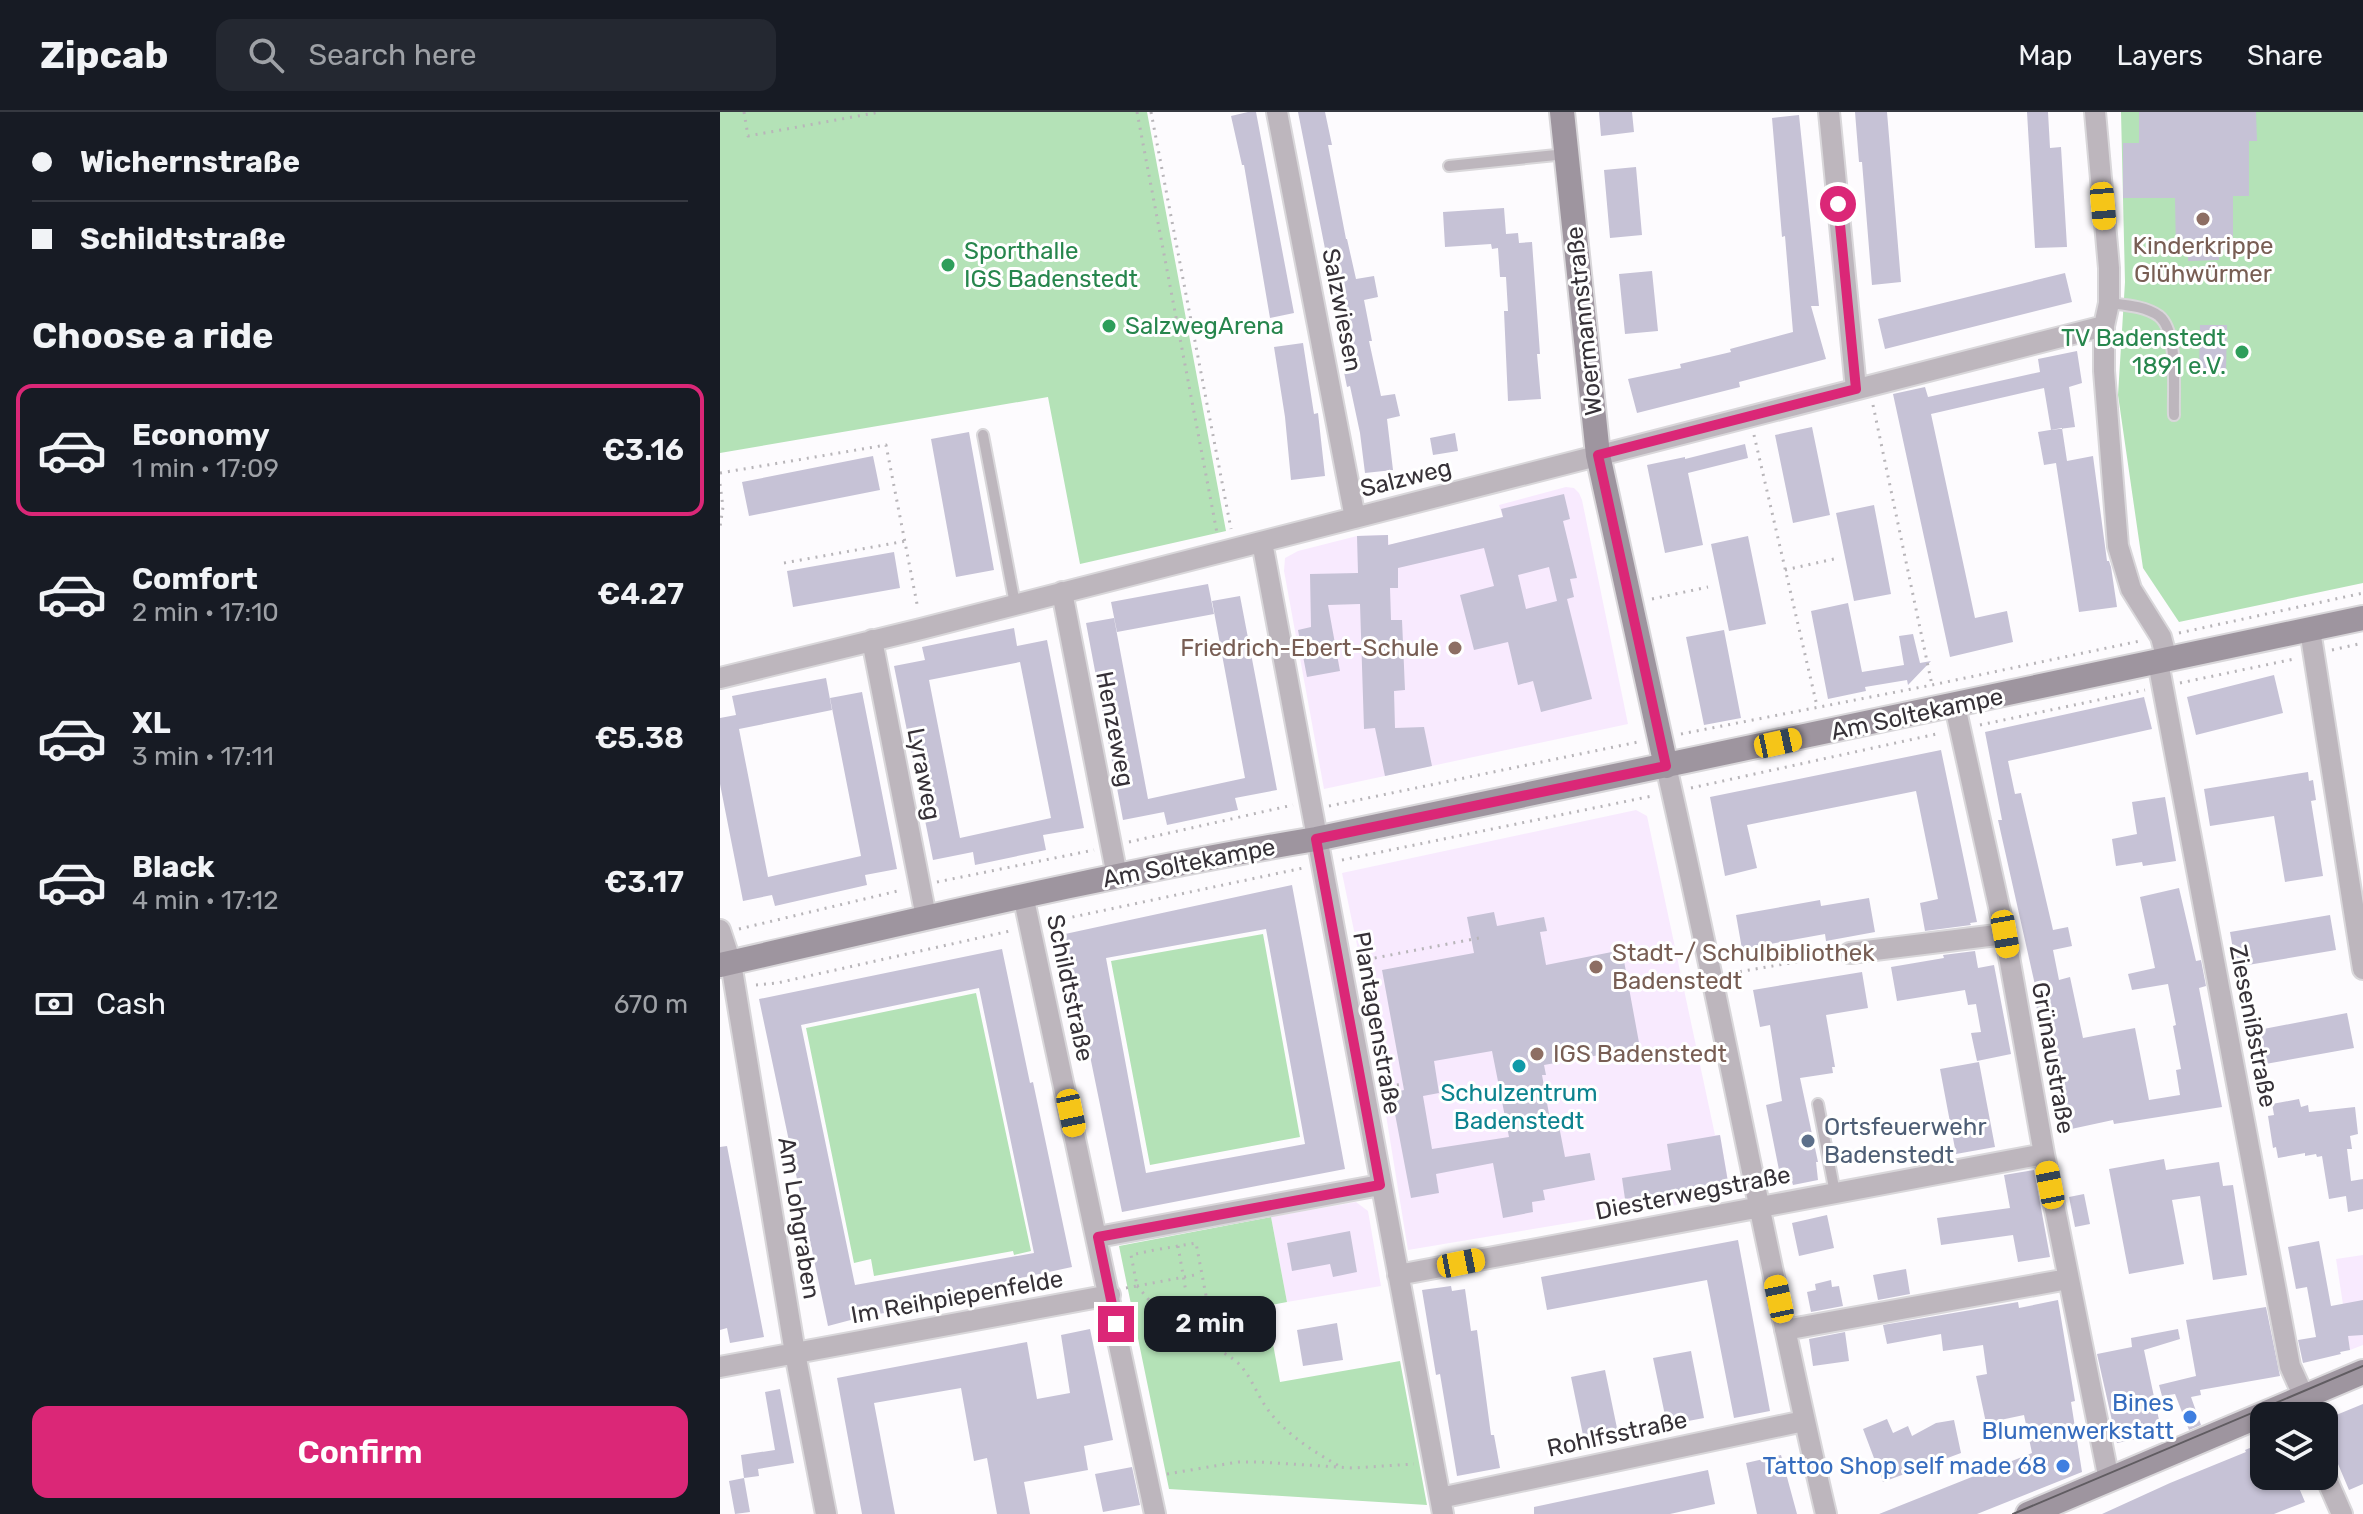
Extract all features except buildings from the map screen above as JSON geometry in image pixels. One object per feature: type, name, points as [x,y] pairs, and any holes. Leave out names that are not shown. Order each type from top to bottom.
[{"type":"street","name":"Salzwiesen","points":[[1277,112],[1355,518]]},
{"type":"street","name":"Woermannstraße","points":[[1562,112],[1598,455],[1713,976],[1804,1421],[1826,1514]]},
{"type":"street","points":[[1829,112],[1863,387]]},
{"type":"street","points":[[2095,112],[2109,268],[2104,371],[2118,546],[2131,589],[2162,661]]},
{"type":"street","name":"Salzweg","points":[[720,678],[2104,326]]},
{"type":"street","name":"Plantagenstraße","points":[[1262,542],[1442,1506]]},
{"type":"street","name":"Henzeweg","points":[[1062,592],[1117,876]]},
{"type":"street","name":"Am Soltekampe","points":[[729,971],[926,917],[1023,895],[1316,839],[1666,766],[1958,717],[2162,661],[2363,618]]},
{"type":"street","points":[[2310,630],[2363,969]]},
{"type":"street","name":"Lyraweg","points":[[872,640],[926,917]]},
{"type":"street","name":"Ziesenißstraße","points":[[2162,661],[2298,1402]]},
{"type":"street","name":"Grünaustraße","points":[[1958,717],[2005,934],[2044,1154],[2109,1480]]},
{"type":"street","name":"Schildtstraße","points":[[1023,895],[1098,1237],[1118,1292],[1155,1514]]},
{"type":"street","name":"Am Lohgraben","points":[[721,934],[826,1514]]},
{"type":"street","points":[[1850,953],[2005,934]]},
{"type":"street","name":"Diesterwegstraße","points":[[1398,1275],[2044,1154]]},
{"type":"street","points":[[1098,1237],[1380,1185]]},
{"type":"street","points":[[1785,1330],[2068,1279]]},
{"type":"street","name":"Im Reihpiepenfelde","points":[[720,1367],[1118,1292]]},
{"type":"street","points":[[2305,1402],[2363,1372]]},
{"type":"street","name":"Rohlfsstraße","points":[[1442,1506],[1804,1421]]},
{"type":"street","points":[[2028,1514],[2250,1424]]},
{"type":"street","points":[[2331,1490],[2342,1514]]},
{"type":"lane","points":[[1449,166],[1566,154]]},
{"type":"lane","points":[[2109,303],[2150,311],[2169,327],[2174,415]]},
{"type":"lane","points":[[983,435],[1015,604]]},
{"type":"lane","points":[[1818,1104],[1835,1193]]},
{"type":"path","points":[[744,112],[748,136],[880,112]]},
{"type":"path","points":[[1137,112],[1228,550]]},
{"type":"path","points":[[1151,112],[1228,550]]},
{"type":"path","points":[[1863,387],[1932,685]]},
{"type":"path","points":[[1749,416],[1817,706]]},
{"type":"path","points":[[720,473],[886,445],[921,629]]},
{"type":"path","points":[[720,484],[723,507],[720,527]]},
{"type":"path","points":[[784,563],[906,541]]},
{"type":"path","points":[[1785,570],[1834,559]]},
{"type":"path","points":[[1629,605],[1708,587]]},
{"type":"path","points":[[729,971],[777,983],[1321,864],[1672,792],[2162,661],[2363,593]]},
{"type":"path","points":[[721,934],[920,886],[1292,805],[1332,806],[1660,737],[1932,685],[2162,661],[2314,654],[2363,643]]},
{"type":"path","points":[[1340,965],[1479,938]]},
{"type":"path","points":[[1713,976],[1850,953]]},
{"type":"path","points":[[1158,1239],[1160,1249]]},
{"type":"path","points":[[1208,1306],[1196,1243],[1131,1255],[1137,1286],[1165,1319],[1187,1334],[1221,1350],[1239,1364],[1281,1425],[1317,1454],[1342,1467]]},
{"type":"path","points":[[1178,1246],[1186,1292]]},
{"type":"path","points":[[1118,1292],[1202,1274]]},
{"type":"path","points":[[1148,1478],[1238,1462],[1382,1468],[1433,1462]]},
{"type":"shaded area","name":"Friedrich-Ebert-Schule","points":[[1566,487],[1574,488],[1582,500],[1628,724],[1324,789],[1284,571],[1285,558],[1298,551],[1357,536],[1388,535],[1389,545],[1503,517],[1499,505]]},
{"type":"shaded area","name":"IGS Badenstedt","points":[[1636,810],[1647,816],[1715,1135],[1720,1135],[1730,1192],[1725,1197],[1408,1250],[1363,974],[1342,873]]},
{"type":"shaded area","points":[[1356,1202],[1368,1211],[1381,1286],[1287,1302],[1271,1217]]},
{"type":"shaded area","points":[[2363,1255],[2363,1345],[2350,1350],[2336,1259]]},
{"type":"green space","name":"Sporthalle IGS Badenstedt","points":[[720,112],[1147,112],[1226,531],[1080,564],[1048,397],[720,453]]},
{"type":"green space","name":"TV Badenstedt 1891 e.V.","points":[[2121,112],[2363,112],[2363,583],[2179,622],[2143,568],[2118,395],[2125,282]]},
{"type":"green space","points":[[1263,934],[1300,1137],[1150,1165],[1111,961]]},
{"type":"green space","points":[[976,993],[1031,1251],[1014,1255],[1013,1251],[874,1276],[871,1259],[854,1263],[806,1028]]},
{"type":"green space","points":[[1271,1217],[1287,1302],[1266,1306],[1280,1382],[1400,1361],[1427,1505],[1169,1489],[1119,1246]]},
{"type":"tram line","points":[[2013,1514],[2363,1366]]},
{"type":"place","name":"Kinderkrippe Glühwürmer","points":[[2203,219]]},
{"type":"place","name":"Sporthalle IGS Badenstedt","points":[[948,265]]},
{"type":"place","name":"SalzwegArena","points":[[1109,326]]},
{"type":"place","name":"TV Badenstedt 1891 e.V.","points":[[2242,352]]},
{"type":"place","name":"Friedrich-Ebert-Schule","points":[[1455,648]]},
{"type":"place","name":"Stadt-/ Schulbibliothek Badenstedt","points":[[1596,967]]},
{"type":"place","name":"IGS Badenstedt","points":[[1537,1054]]},
{"type":"place","name":"Schulzentrum Badenstedt","points":[[1519,1066]]},
{"type":"place","name":"Ortsfeuerwehr Badenstedt","points":[[1808,1141]]},
{"type":"place","name":"Bines Blumenwerkstatt","points":[[2190,1417]]},
{"type":"place","name":"Tattoo Shop self made 68","points":[[2063,1466]]},
{"type":"route","points":[[1116,1324],[1098,1237],[1380,1185],[1316,839],[1666,766],[1598,455],[1856,389],[1838,204]]}]
